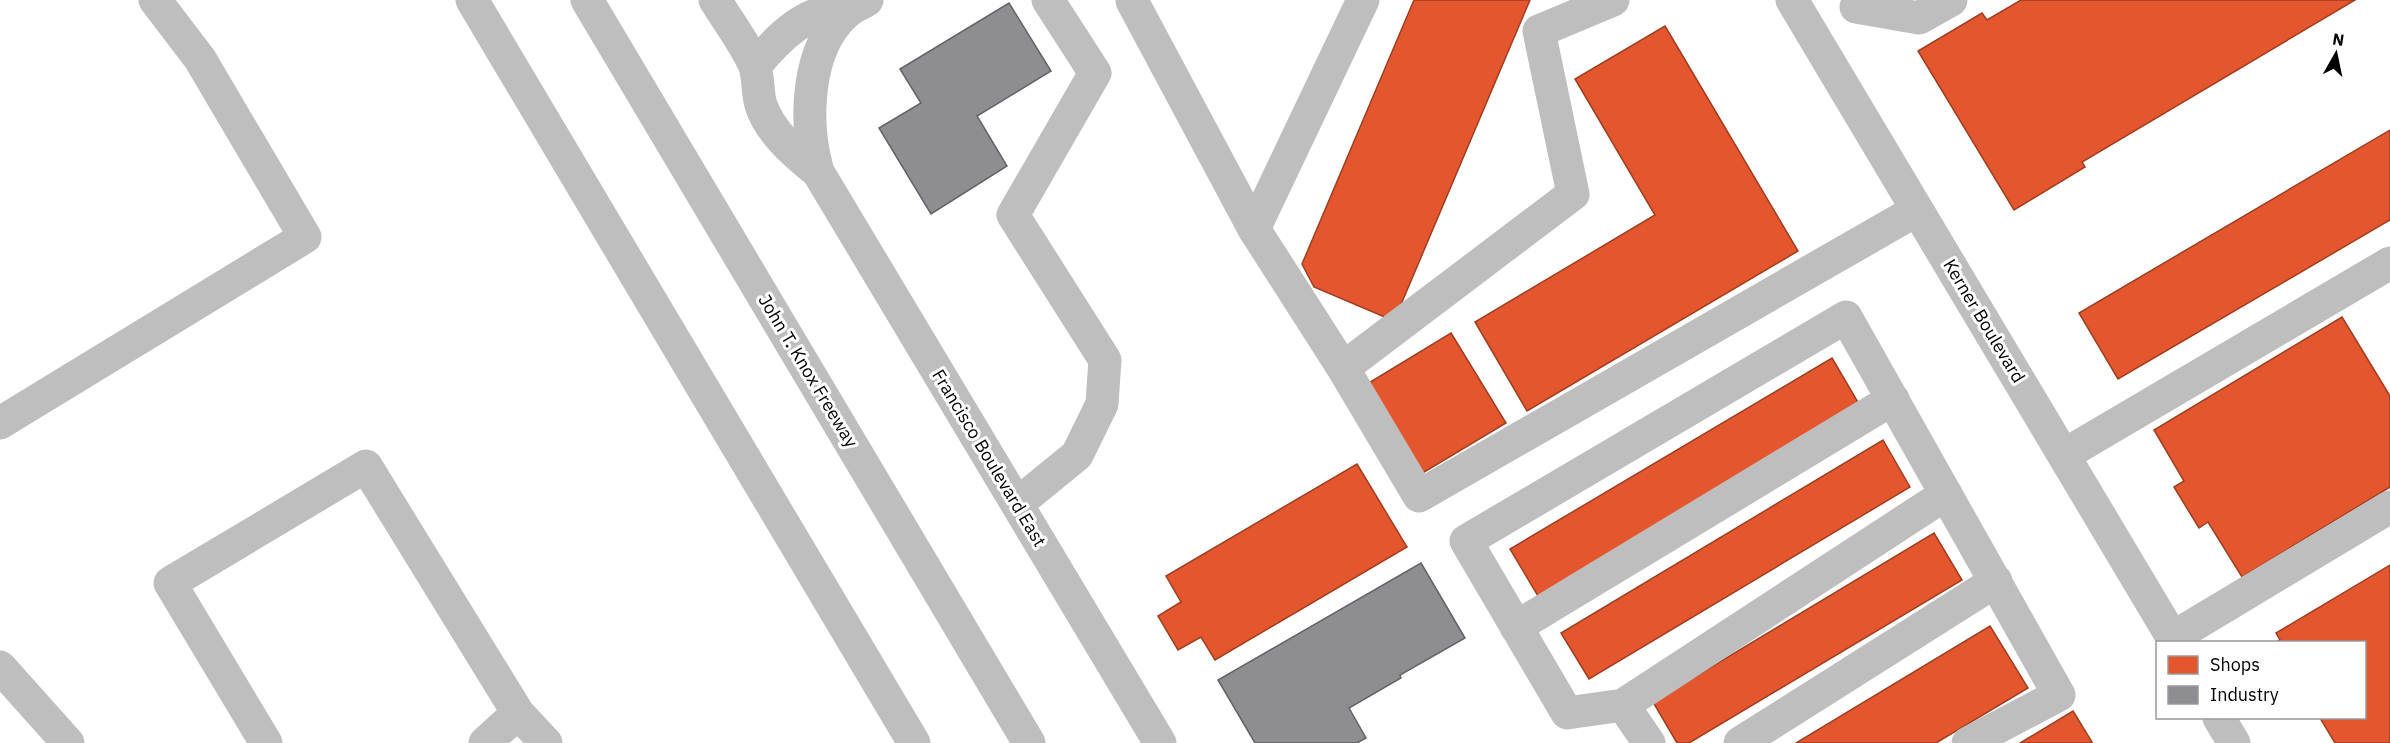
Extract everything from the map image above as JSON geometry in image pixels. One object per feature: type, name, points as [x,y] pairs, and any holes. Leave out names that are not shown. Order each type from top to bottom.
[{"type":"main road","points":[[0,423],[305,237],[200,59],[155,0]]},
{"type":"main road","points":[[472,0],[914,743]]},
{"type":"main road","name":"John T. Knox Freeway","points":[[586,0],[1029,743]]},
{"type":"main road","name":"Francisco Boulevard East","points":[[715,0],[755,66],[756,86],[761,107],[770,123],[797,155],[818,172]]},
{"type":"main road","points":[[1017,504],[1077,454],[1102,404],[1105,360],[1013,215],[1095,73],[1048,0]]},
{"type":"main road","points":[[1133,0],[1254,229],[1343,368],[1419,496],[1917,210]]},
{"type":"main road","points":[[1254,229],[1363,0]]},
{"type":"main road","points":[[1343,368],[1573,194],[1539,31],[1613,0]]},
{"type":"main road","name":"Kerner Boulevard","points":[[1792,0],[2173,640]]},
{"type":"main road","points":[[1814,36],[1857,4],[1919,18],[1951,0]]},
{"type":"main road","points":[[755,66],[788,31],[829,10],[857,6]]},
{"type":"main road","name":"Francisco Boulevard East","points":[[857,6],[833,29],[822,50],[812,84],[809,108],[810,134],[818,172],[1161,743]]},
{"type":"main road","points":[[2064,455],[2390,263]]},
{"type":"main road","points":[[1946,494],[1623,705],[1567,714],[1466,541],[1846,316],[2059,694],[1968,743]]},
{"type":"main road","points":[[1516,627],[1893,399]]},
{"type":"main road","points":[[266,743],[170,583],[366,466],[518,713],[546,743]]},
{"type":"main road","points":[[2173,640],[2390,507]]},
{"type":"main road","points":[[1740,743],[1995,581]]},
{"type":"main road","points":[[0,667],[68,743]]},
{"type":"main road","points":[[1623,705],[1649,743]]},
{"type":"main road","points":[[484,743],[518,713]]},
{"type":"main road","points":[[2220,719],[2234,743]]},
{"type":"building: Shops","points":[[1414,0],[1530,0],[1394,321],[1314,287],[1302,264]]},
{"type":"building: Shops","points":[[2021,0],[2355,0],[2082,162],[2085,167],[2014,210],[1918,51],[1982,13],[1987,20]]},
{"type":"building: Shops","points":[[1665,26],[1798,251],[1527,411],[1475,322],[1655,215],[1575,79]]},
{"type":"building: Shops","points":[[2390,130],[2390,220],[2118,379],[2079,313]]},
{"type":"building: Shops","points":[[2342,317],[2390,396],[2390,487],[2242,577],[2208,522],[2199,528],[2174,487],[2184,481],[2154,430]]},
{"type":"building: Shops","points":[[1451,333],[1506,423],[1421,474],[1367,384]]},
{"type":"building: Shops","points":[[1832,358],[1859,404],[1538,596],[1510,549]]},
{"type":"building: Shops","points":[[1883,440],[1910,487],[1589,679],[1561,633]]},
{"type":"building: Shops","points":[[1357,464],[1407,547],[1215,660],[1201,637],[1178,650],[1158,616],[1181,602],[1166,576]]},
{"type":"building: Shops","points":[[1934,533],[1962,580],[1689,743],[1677,743],[1653,702]]},
{"type":"building: Shops","points":[[2390,565],[2390,743],[2335,743],[2321,719],[2366,719],[2366,641],[2278,641],[2280,640],[2276,633]]},
{"type":"building: Shops","points":[[1990,626],[2028,688],[1936,743],[1796,743]]},
{"type":"building: Shops","points":[[2073,711],[2092,742],[2020,743]]},
{"type":"building: Industry","points":[[1009,3],[1051,71],[977,116],[1007,166],[931,214],[879,128],[921,103],[900,69]]},
{"type":"building: Industry","points":[[1421,563],[1465,638],[1400,675],[1401,678],[1349,708],[1366,738],[1357,743],[1255,743],[1218,680]]}]
